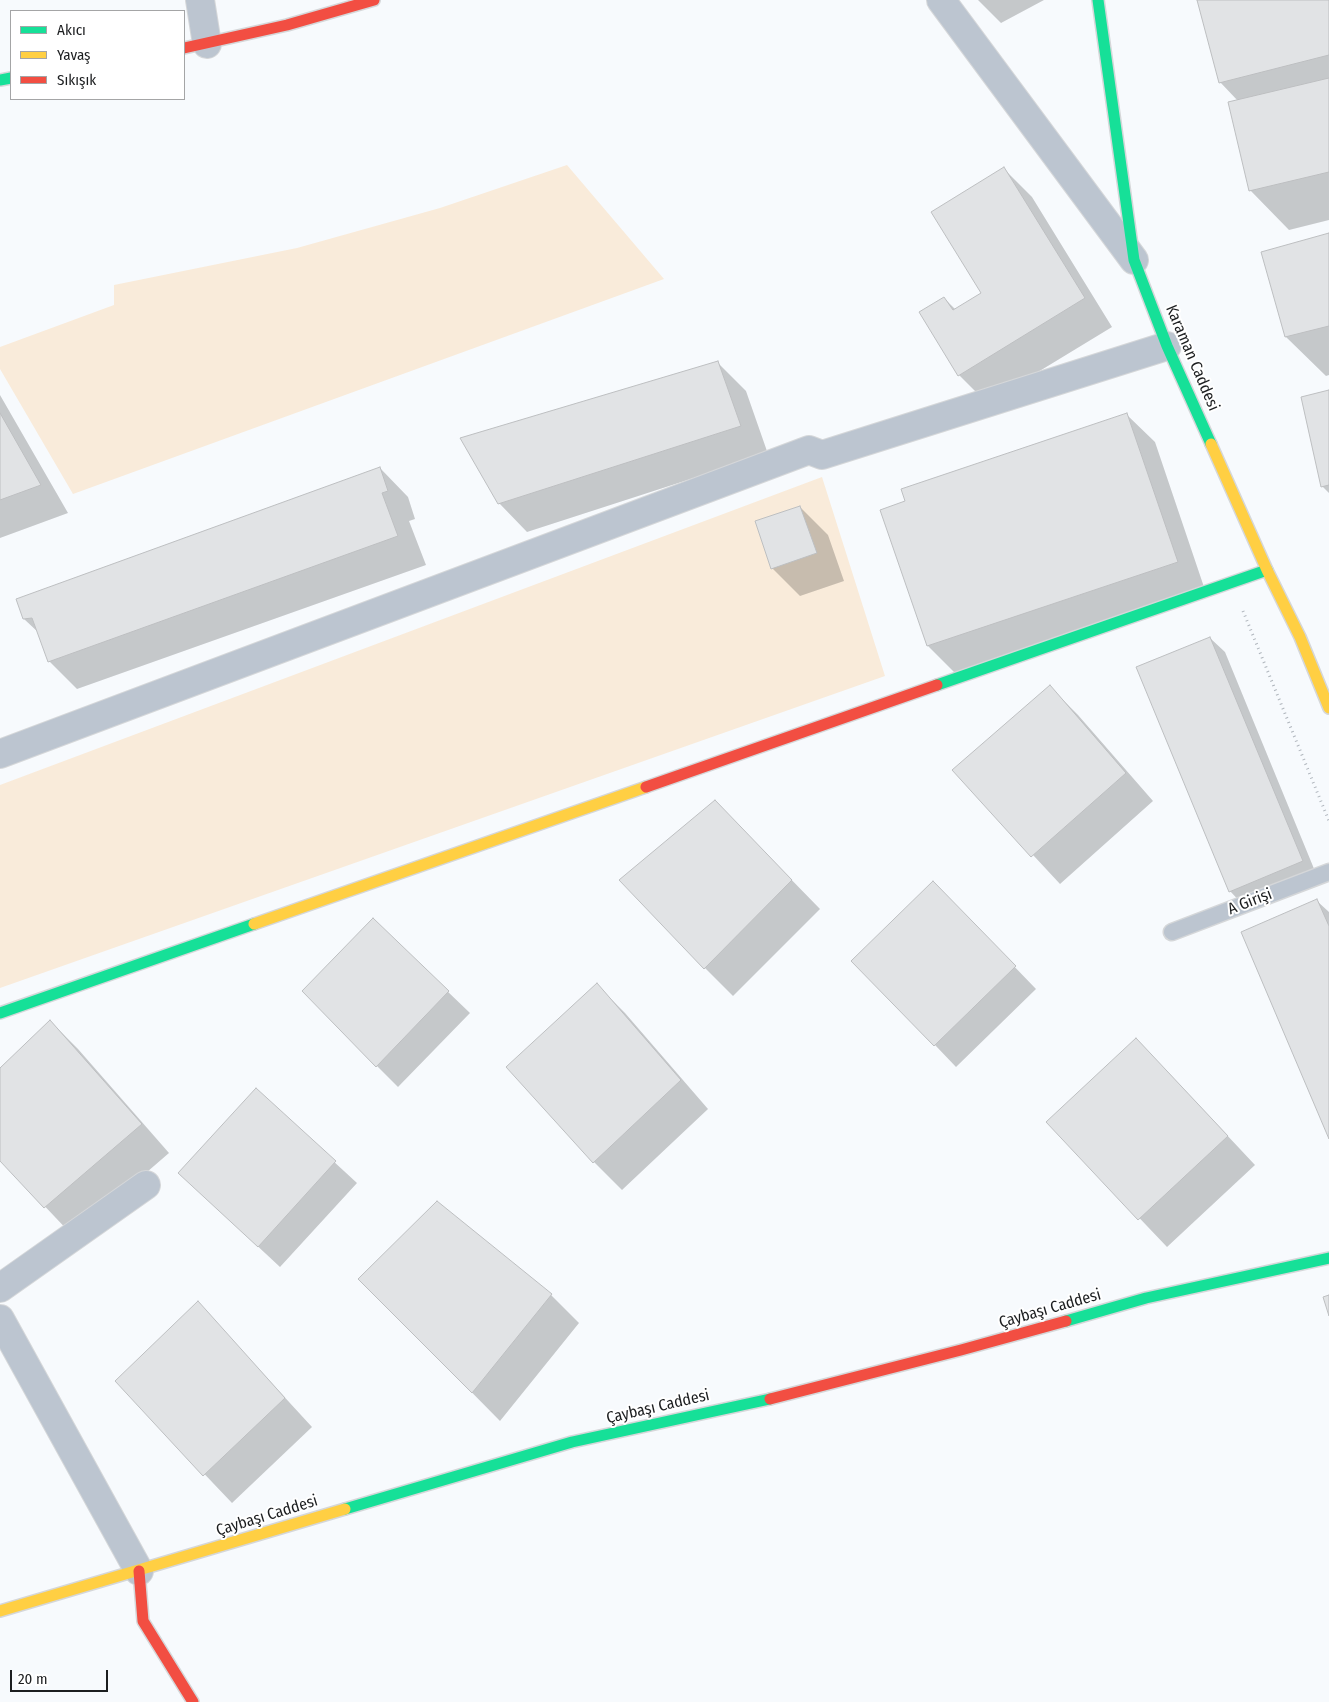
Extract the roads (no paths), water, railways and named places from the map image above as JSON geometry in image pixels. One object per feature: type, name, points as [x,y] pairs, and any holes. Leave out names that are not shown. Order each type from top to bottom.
[{"type":"street","points":[[200,0],[195,46],[287,25],[374,0]]},
{"type":"street","points":[[941,0],[1134,260]]},
{"type":"street","name":"Karaman Caddesi","points":[[1098,0],[1134,260],[1167,346],[1267,570],[1300,636],[1321,664],[1329,708]]},
{"type":"street","points":[[0,754],[810,450],[822,455],[1167,346]]},
{"type":"street","points":[[0,1013],[1267,570]]},
{"type":"street","points":[[0,1288],[146,1185]]},
{"type":"street","name":"Çaybaşı Caddesi","points":[[0,1611],[572,1442],[778,1397],[961,1350],[1146,1298],[1329,1258]]},
{"type":"street","points":[[0,1319],[139,1571],[143,1620],[193,1702]]},
{"type":"lane","name":"A Girişi","points":[[1172,932],[1329,872]]}]
